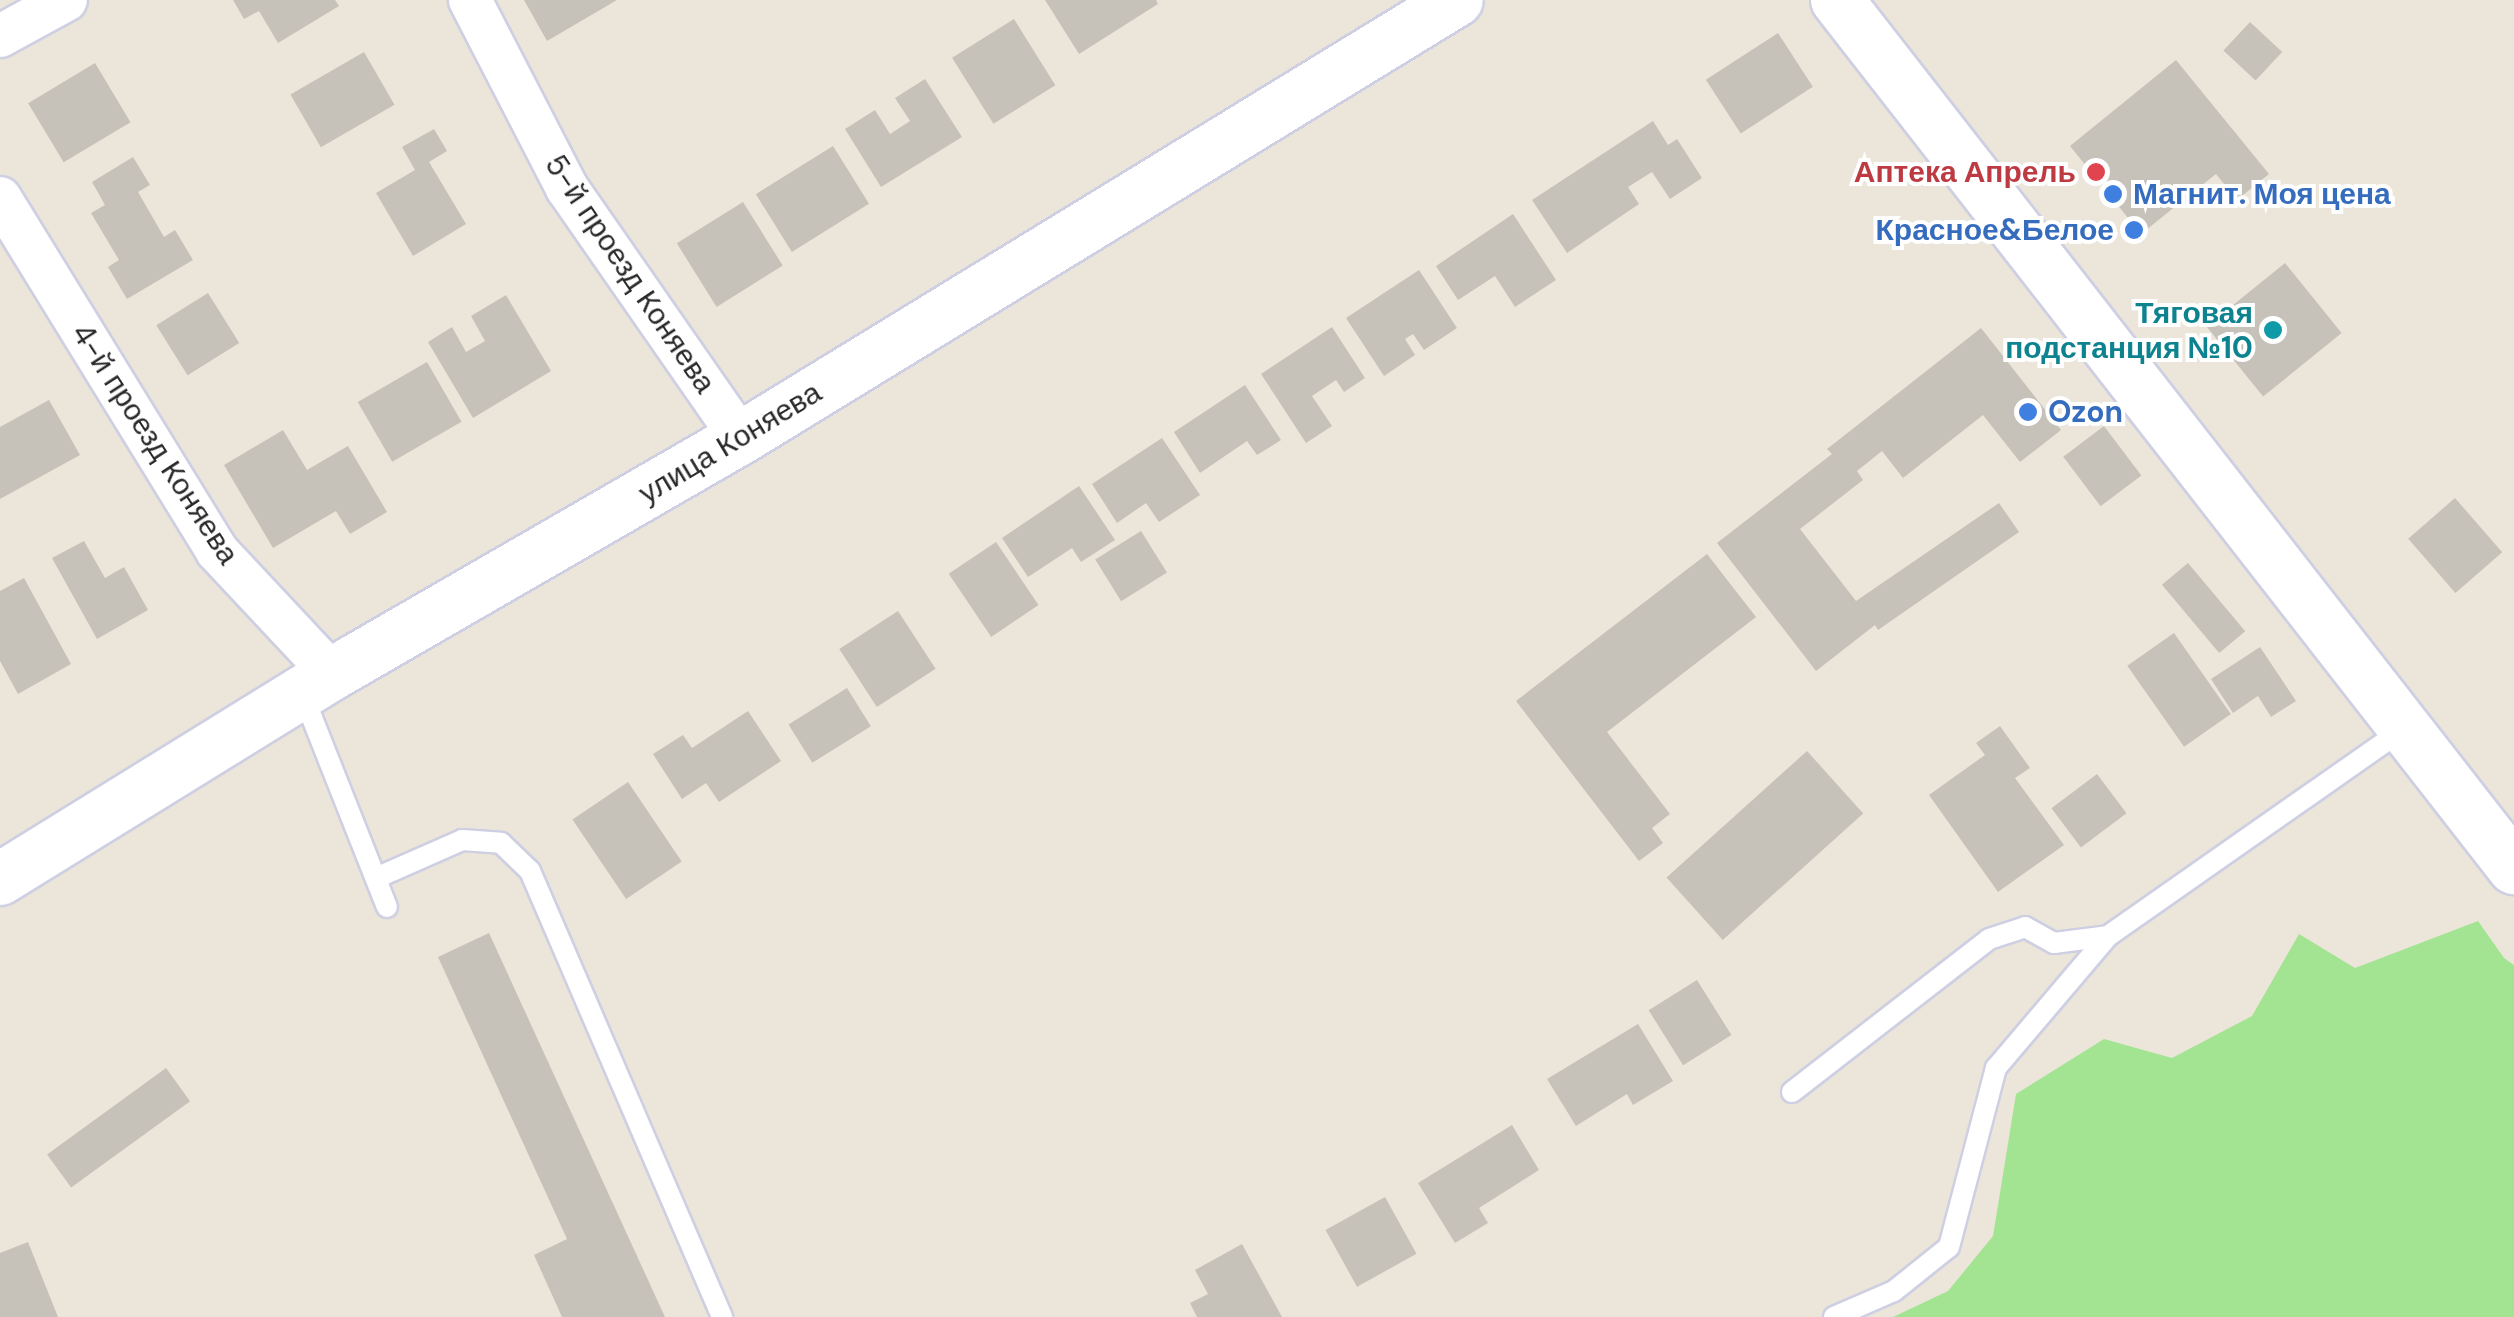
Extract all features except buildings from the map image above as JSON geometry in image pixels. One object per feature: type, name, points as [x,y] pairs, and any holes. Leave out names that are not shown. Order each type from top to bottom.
[{"type":"street","points":[[0,36],[66,0]]},
{"type":"street","name":"5-й проезд Коняева","points":[[470,0],[567,188],[741,438]]},
{"type":"street","name":"улица Коняева","points":[[0,879],[317,684],[741,438],[1456,0]]},
{"type":"street","points":[[1836,0],[2514,868]]},
{"type":"street","name":"4-й проезд Коняева","points":[[0,198],[217,551],[317,684]]},
{"type":"lane","points":[[317,684],[387,907]]},
{"type":"lane","points":[[1834,1317],[1894,1291],[1949,1246],[1996,1068],[2108,936],[2405,728]]},
{"type":"lane","points":[[376,878],[462,840],[501,843],[530,871],[722,1317]]},
{"type":"lane","points":[[1792,1092],[1989,939],[2025,928],[2054,943],[2108,936]]},
{"type":"green space","points":[[2478,921],[2504,958],[2514,965],[2514,1317],[1893,1317],[1948,1291],[1993,1236],[2016,1094],[2104,1039],[2172,1058],[2252,1016],[2299,934],[2355,968]]},
{"type":"place","name":"Аптека Апрель","points":[[2096,172]]},
{"type":"place","name":"Магнит. Моя цена","points":[[2113,194]]},
{"type":"place","name":"Красное&Белое","points":[[2134,230]]},
{"type":"place","name":"Тяговая подстанция №10","points":[[2273,330]]},
{"type":"place","name":"Ozon","points":[[2028,412]]}]
